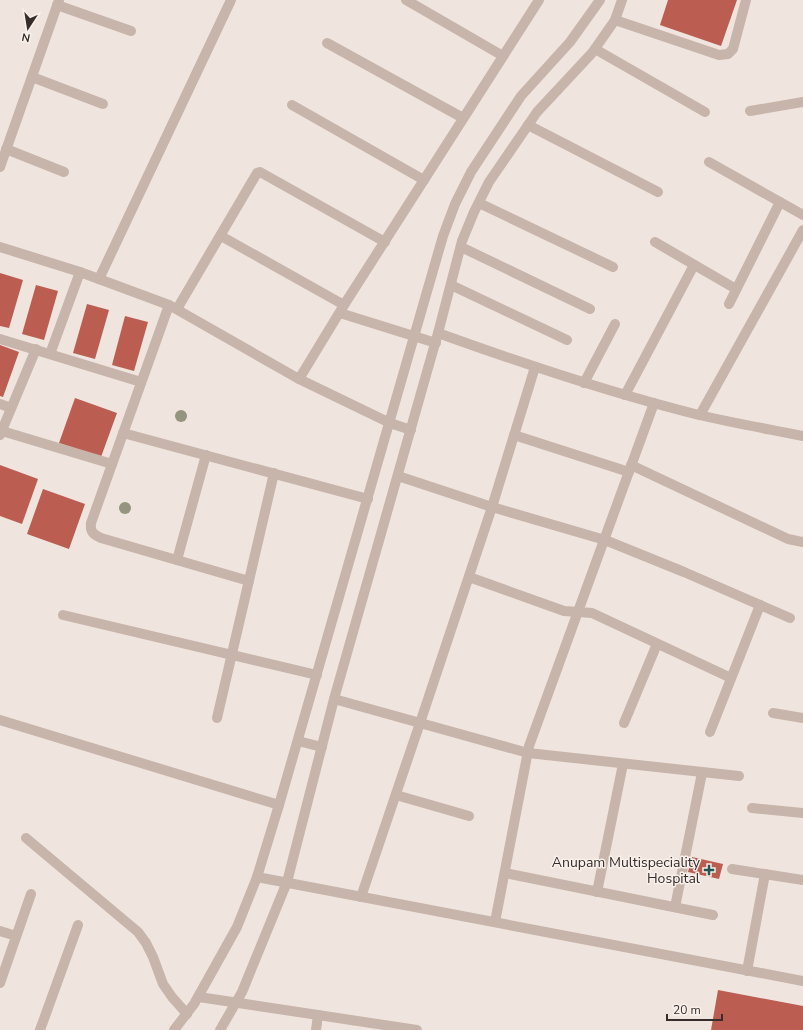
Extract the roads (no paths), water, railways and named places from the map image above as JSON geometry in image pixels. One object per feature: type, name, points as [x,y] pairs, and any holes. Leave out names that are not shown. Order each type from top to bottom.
[{"type":"street","points":[[99,279],[231,0]]},
{"type":"street","points":[[406,0],[503,56]]},
{"type":"street","points":[[299,379],[539,0]]},
{"type":"street","points":[[174,1030],[198,997],[237,927],[257,877],[317,676],[443,236],[455,204],[471,172],[521,96],[570,42],[600,0]]},
{"type":"street","points":[[220,1030],[242,992],[287,882],[334,700],[437,338],[461,247],[489,182],[537,112],[595,49],[615,20],[622,0]]},
{"type":"street","points":[[615,20],[719,55],[728,54],[733,49],[746,0]]},
{"type":"street","points":[[0,167],[58,2],[131,31]]},
{"type":"street","points":[[327,43],[463,118]]},
{"type":"street","points":[[595,49],[705,112]]},
{"type":"street","points":[[32,77],[103,104]]},
{"type":"street","points":[[750,111],[803,102]]},
{"type":"street","points":[[292,105],[424,180]]},
{"type":"street","points":[[528,125],[658,192]]},
{"type":"street","points":[[6,149],[64,172]]},
{"type":"street","points":[[709,162],[803,215]]},
{"type":"street","points":[[249,581],[101,538],[93,534],[90,529],[141,382],[173,307],[221,236],[257,173],[260,172],[385,242]]},
{"type":"street","points":[[729,304],[780,202]]},
{"type":"street","points":[[479,203],[613,267]]},
{"type":"street","points":[[700,415],[803,230]]},
{"type":"street","points":[[221,236],[342,309],[414,336],[437,338],[584,383],[700,415],[803,436]]},
{"type":"street","points":[[655,242],[736,289]]},
{"type":"street","points":[[0,247],[80,272],[173,307],[299,379],[390,423],[410,430]]},
{"type":"street","points":[[461,247],[590,309]]},
{"type":"street","points":[[625,395],[694,265]]},
{"type":"street","points":[[50,354],[80,272]]},
{"type":"street","points":[[451,285],[567,340]]},
{"type":"street","points":[[584,383],[615,324]]},
{"type":"street","points":[[0,339],[141,382]]},
{"type":"street","points":[[36,349],[1,433],[112,464]]},
{"type":"street","points":[[360,896],[396,795],[469,577],[535,367]]},
{"type":"street","points":[[495,922],[528,753],[577,612],[605,540],[654,403]]},
{"type":"street","points":[[0,404],[11,408]]},
{"type":"street","points":[[123,432],[368,499]]},
{"type":"street","points":[[514,435],[630,469],[788,539],[803,542]]},
{"type":"street","points":[[177,560],[206,455]]},
{"type":"street","points":[[217,718],[274,473]]},
{"type":"street","points":[[398,476],[492,507],[605,540],[684,572],[790,618]]},
{"type":"street","points":[[469,577],[564,611],[592,613],[731,678]]},
{"type":"street","points":[[710,732],[760,605]]},
{"type":"street","points":[[63,615],[317,676]]},
{"type":"street","points":[[624,723],[657,644]]},
{"type":"street","points":[[334,700],[528,753],[739,776]]},
{"type":"street","points":[[773,713],[803,718]]},
{"type":"street","points":[[0,720],[279,805]]},
{"type":"street","points":[[298,741],[322,747]]},
{"type":"street","points":[[597,892],[623,764]]},
{"type":"street","points":[[675,907],[702,772]]},
{"type":"street","points":[[396,795],[469,816]]},
{"type":"street","points":[[752,808],[803,813]]},
{"type":"street","points":[[26,838],[138,932],[149,950],[163,984],[187,1014]]},
{"type":"street","points":[[732,869],[803,880]]},
{"type":"street","points":[[505,873],[713,915]]},
{"type":"street","points":[[747,970],[765,874]]},
{"type":"street","points":[[257,877],[803,981]]},
{"type":"street","points":[[0,983],[31,894]]},
{"type":"street","points":[[40,1030],[78,925]]},
{"type":"street","points":[[0,931],[16,936]]},
{"type":"street","points":[[198,997],[394,1028],[417,1030]]},
{"type":"street","points":[[316,1030],[318,1015]]},
{"type":"place","name":"Anupam Multispeciality Hospital","points":[[709,870]]}]
